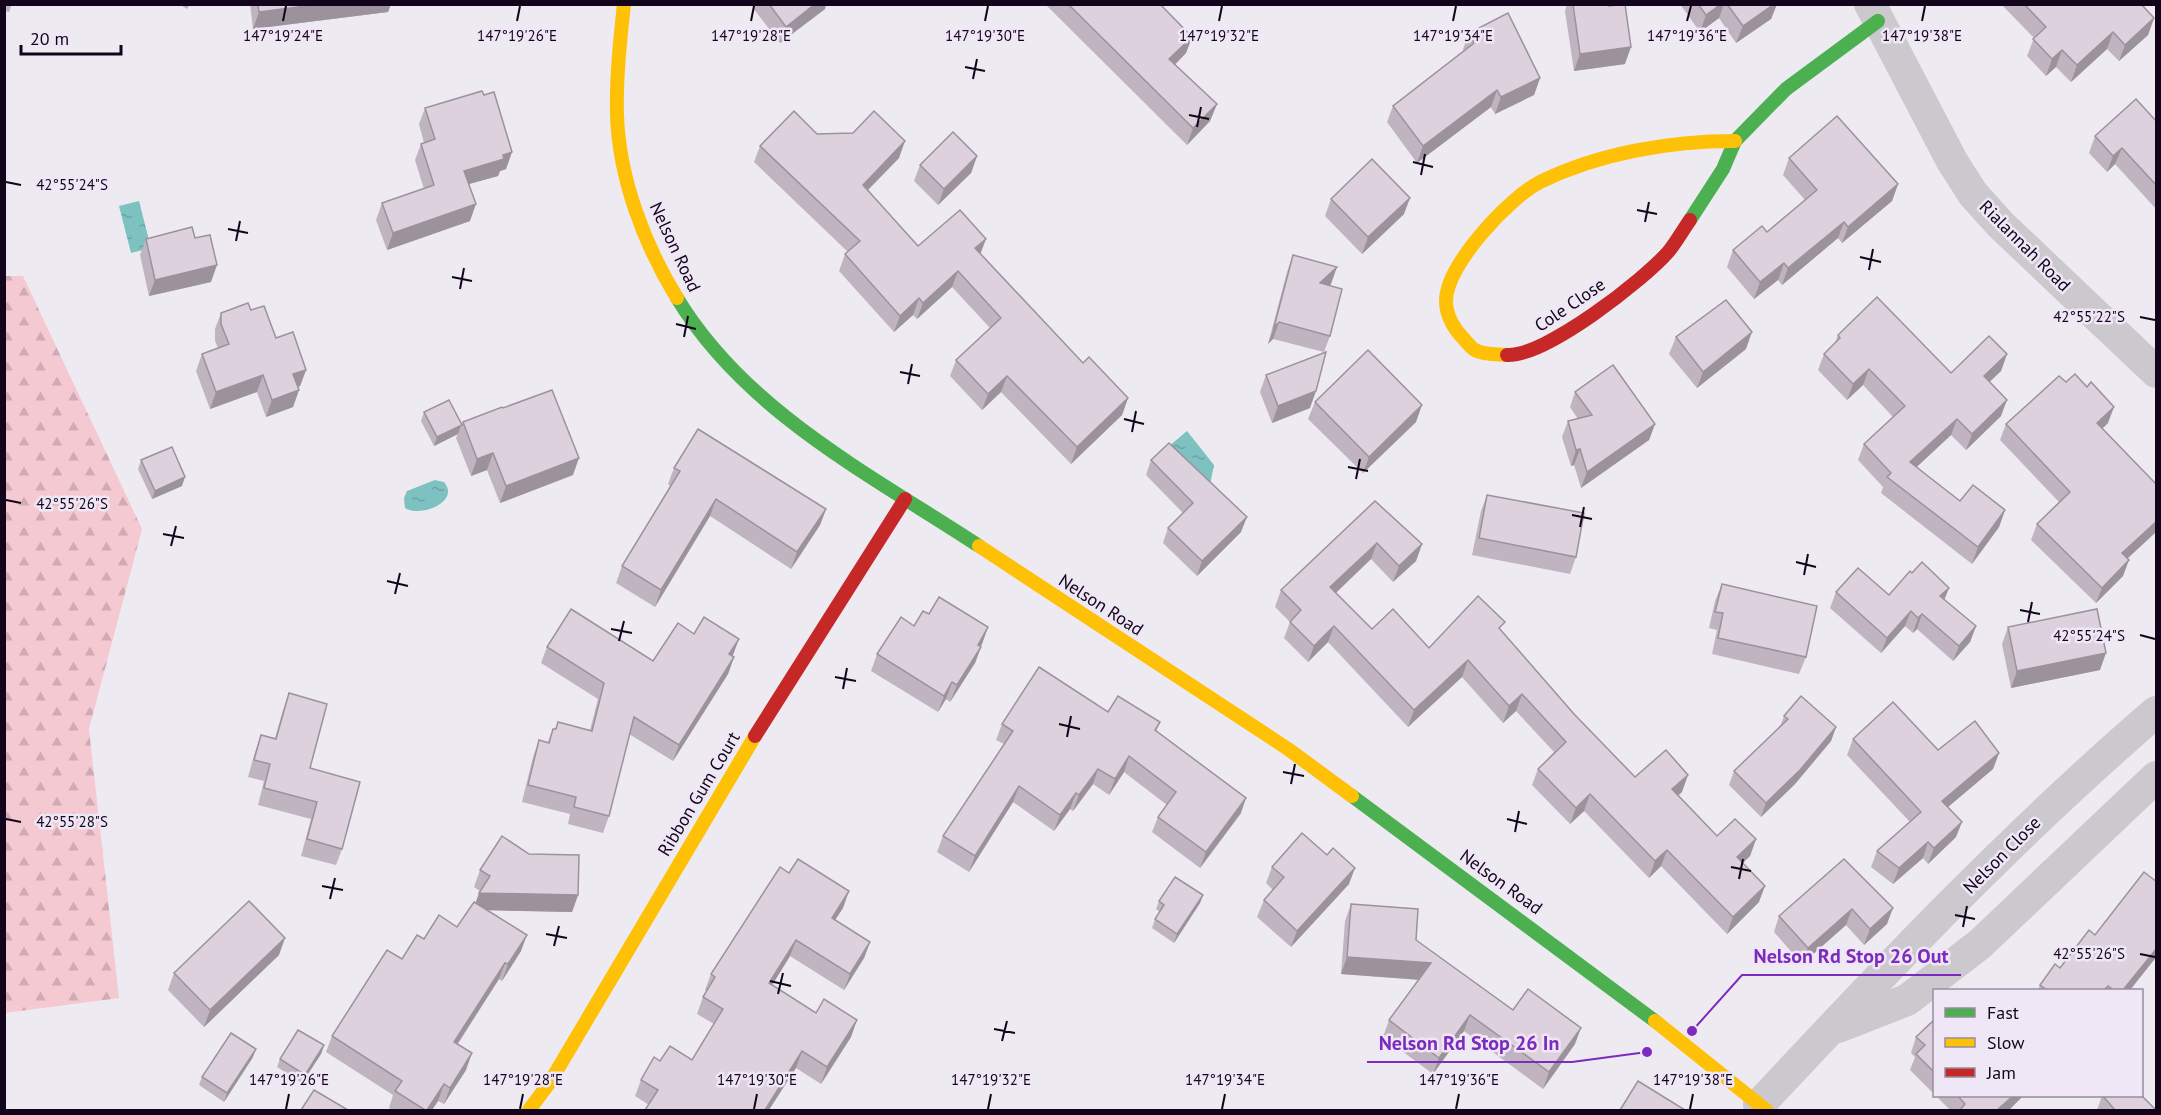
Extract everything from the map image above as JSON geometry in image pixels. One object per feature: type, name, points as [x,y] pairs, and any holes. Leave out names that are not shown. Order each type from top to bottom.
[{"type":"street","name":"Nelson Road","points":[[624,4],[617,91],[619,142],[628,183],[668,283],[698,331],[741,379],[790,422],[1288,749],[1627,999],[1762,1108]]},
{"type":"street","name":"Cole Close","points":[[1735,141],[1702,141],[1650,148],[1590,163],[1538,183],[1474,241],[1455,272],[1446,301],[1453,328],[1476,351],[1511,355],[1544,346],[1611,301],[1669,251],[1723,169],[1735,141],[1786,89],[1874,13]]},
{"type":"street","name":"Rialannah Road","points":[[1874,13],[1973,194],[2001,225],[2157,372]]},
{"type":"street","name":"Ribbon Gum Court","points":[[529,1110],[550,1082],[724,785],[904,499]]},
{"type":"street","name":"Nelson Close","points":[[1762,1108],[1829,1030],[2080,777],[2157,712]]},
{"type":"street","name":"Nelson Close","points":[[1829,1030],[1907,1000],[1962,958],[2157,777]]},
{"type":"green space","points":[[5,276],[23,276],[142,529],[89,729],[119,998],[5,1013]]},
{"type":"water","points":[[139,201],[151,248],[131,253],[119,206]]},
{"type":"water","points":[[1187,431],[1214,465],[1210,485],[1168,447]]},
{"type":"water","points":[[435,480],[444,482],[448,489],[443,502],[420,511],[405,508],[404,498],[407,491]]},
{"type":"building","points":[[258,4],[321,4],[259,12]]},
{"type":"building","points":[[769,4],[815,4],[786,27]]},
{"type":"building","points":[[1068,4],[1160,4],[1192,37],[1169,59],[1217,104],[1193,128]]},
{"type":"building","points":[[1573,4],[1608,4],[1609,6],[1625,4],[1631,47],[1580,54]]},
{"type":"building","points":[[1698,4],[1721,4],[1706,15]]},
{"type":"building","points":[[1727,4],[1774,4],[1743,26]]},
{"type":"building","points":[[2024,4],[2141,4],[2154,18],[2125,45],[2113,32],[2077,65],[2062,50],[2052,59],[2033,39],[2046,27]]},
{"type":"building","points":[[1508,13],[1540,78],[1501,97],[1497,90],[1423,146],[1393,106],[1474,43],[1469,33]]},
{"type":"building","points":[[482,91],[484,95],[494,92],[512,152],[503,155],[504,159],[464,171],[476,204],[393,233],[382,203],[434,185],[421,144],[435,139],[425,108]]},
{"type":"building","points":[[2136,99],[2157,122],[2157,186],[2122,148],[2113,156],[2095,136]]},
{"type":"building","points":[[794,111],[817,134],[853,133],[874,111],[905,141],[863,185],[918,246],[960,210],[986,239],[975,248],[1083,363],[1089,357],[1128,398],[1077,447],[1007,376],[988,394],[956,360],[1001,318],[958,271],[923,303],[919,298],[900,316],[845,254],[860,241],[760,146]]},
{"type":"building","points":[[1837,116],[1898,184],[1848,227],[1844,222],[1788,268],[1784,263],[1760,282],[1733,250],[1762,226],[1767,232],[1817,190],[1789,158]]},
{"type":"building","points":[[953,132],[977,156],[944,189],[920,165]]},
{"type":"building","points":[[1372,159],[1410,198],[1368,237],[1331,199]]},
{"type":"building","points":[[192,227],[195,238],[210,235],[217,265],[155,280],[146,239]]},
{"type":"building","points":[[1293,255],[1337,267],[1320,283],[1342,289],[1330,336],[1279,322],[1274,327]]},
{"type":"building","points":[[1877,297],[1951,373],[1989,336],[2007,354],[1984,376],[2007,400],[1972,434],[1957,419],[1910,462],[1960,501],[1973,485],[2005,510],[1978,547],[1887,477],[1891,473],[1864,444],[1905,406],[1869,369],[1853,384],[1824,354],[1840,338],[1838,335]]},
{"type":"building","points":[[1726,300],[1752,332],[1703,372],[1676,337]]},
{"type":"building","points":[[248,303],[251,310],[264,306],[276,338],[293,332],[306,370],[293,374],[299,390],[272,400],[263,375],[216,392],[202,354],[229,344],[221,324],[221,313]]},
{"type":"building","points":[[1368,350],[1422,405],[1369,457],[1315,402]]},
{"type":"building","points":[[1326,352],[1316,391],[1278,406],[1266,375]]},
{"type":"building","points":[[1613,365],[1655,424],[1587,472],[1580,449],[1576,450],[1568,421],[1592,415],[1575,392]]},
{"type":"building","points":[[2075,374],[2087,387],[2091,382],[2114,407],[2097,423],[2157,485],[2157,521],[2122,553],[2129,560],[2102,588],[2037,524],[2070,492],[2006,424],[2059,376],[2066,382]]},
{"type":"building","points":[[552,390],[579,458],[506,486],[493,453],[477,459],[463,422]]},
{"type":"building","points":[[449,400],[462,425],[437,437],[424,412]]},
{"type":"building","points":[[698,429],[826,509],[797,552],[716,499],[661,590],[622,566],[680,471],[674,468]]},
{"type":"building","points":[[1169,443],[1247,517],[1202,561],[1168,528],[1193,503],[1151,460]]},
{"type":"building","points":[[172,447],[185,477],[155,491],[141,460]]},
{"type":"building","points":[[1487,495],[1584,513],[1576,557],[1479,538]]},
{"type":"building","points":[[1375,501],[1422,544],[1399,566],[1377,543],[1330,587],[1372,629],[1393,609],[1429,648],[1478,596],[1505,622],[1499,628],[1574,714],[1635,777],[1666,750],[1688,775],[1672,789],[1717,836],[1735,819],[1756,839],[1737,857],[1765,886],[1733,917],[1667,850],[1655,861],[1590,794],[1576,808],[1538,769],[1566,742],[1522,694],[1509,706],[1468,660],[1414,710],[1334,626],[1314,646],[1290,622],[1301,610],[1281,590]]},
{"type":"building","points":[[1922,562],[1949,588],[1940,596],[1976,626],[1959,646],[1922,614],[1918,618],[1911,611],[1887,638],[1836,592],[1858,568],[1889,595],[1910,571],[1912,573]]},
{"type":"building","points":[[1722,584],[1817,606],[1806,657],[1718,638],[1723,613],[1715,612]]},
{"type":"building","points":[[939,597],[988,627],[978,645],[981,647],[957,685],[952,682],[944,696],[877,654],[901,617],[914,626],[923,611],[929,614]]},
{"type":"building","points":[[571,609],[653,661],[678,623],[694,634],[704,617],[739,639],[729,654],[734,657],[679,745],[634,717],[609,816],[574,807],[576,797],[528,785],[539,740],[549,743],[553,729],[556,729],[558,722],[592,731],[604,683],[547,647]]},
{"type":"building","points":[[2097,609],[2106,653],[2017,671],[2008,627]]},
{"type":"building","points":[[1039,667],[1108,712],[1118,696],[1160,722],[1155,730],[1246,798],[1206,852],[1158,817],[1176,792],[1129,756],[1115,779],[1098,769],[1079,795],[1076,793],[1060,815],[1019,786],[975,856],[943,836],[1013,731],[1002,724]]},
{"type":"building","points":[[289,693],[327,704],[310,768],[360,782],[342,849],[307,839],[317,802],[264,788],[270,764],[254,760],[261,735],[276,739]]},
{"type":"building","points":[[1801,696],[1836,727],[1800,770],[1766,803],[1734,771],[1788,719],[1784,716]]},
{"type":"building","points":[[1893,702],[1938,750],[1975,721],[1999,753],[1942,801],[1962,822],[1934,848],[1928,842],[1899,868],[1877,851],[1921,812],[1853,739]]},
{"type":"building","points":[[1302,833],[1327,855],[1333,848],[1355,868],[1297,931],[1264,900],[1284,877],[1272,867]]},
{"type":"building","points":[[502,836],[529,854],[579,855],[578,895],[479,893],[490,876],[480,870]]},
{"type":"building","points":[[798,859],[849,891],[832,918],[870,942],[850,974],[796,940],[769,983],[816,1013],[824,999],[857,1020],[827,1067],[802,1051],[765,1110],[645,1110],[658,1090],[641,1080],[654,1057],[660,1061],[670,1046],[692,1060],[723,1009],[703,997],[715,977],[711,974],[780,867],[789,873]]},
{"type":"building","points":[[1844,859],[1893,908],[1870,929],[1852,909],[1808,948],[1779,916]]},
{"type":"building","points":[[2144,872],[2157,882],[2157,948],[2124,989],[2112,989],[2108,986],[2105,989],[2046,989],[2040,985],[2055,964],[2060,968],[2089,930],[2095,935]]},
{"type":"building","points":[[1175,877],[1203,895],[1177,934],[1155,919],[1164,905],[1159,901]]},
{"type":"building","points":[[249,901],[285,938],[210,1010],[174,973]]},
{"type":"building","points":[[474,902],[527,935],[508,964],[505,963],[454,1042],[472,1053],[450,1088],[444,1084],[425,1110],[395,1091],[402,1081],[332,1036],[387,950],[402,959],[417,935],[424,939],[439,915],[457,927]]},
{"type":"building","points":[[1351,904],[1418,909],[1416,940],[1513,1010],[1528,989],[1581,1028],[1549,1072],[1470,1015],[1439,1058],[1389,1020],[1431,963],[1347,957]]},
{"type":"building","points":[[1933,1021],[1933,1071],[1916,1054],[1925,1045],[1916,1037]]},
{"type":"building","points":[[298,1030],[324,1045],[305,1075],[280,1059]]},
{"type":"building","points":[[231,1033],[256,1049],[227,1093],[202,1077]]},
{"type":"building","points":[[1638,1081],[1685,1110],[1620,1110]]},
{"type":"building","points":[[314,1090],[348,1110],[301,1110]]},
{"type":"building","points":[[1959,1097],[2012,1097],[1997,1110],[1960,1110],[1965,1104]]},
{"type":"building","points":[[2104,1097],[2143,1097],[2156,1110],[2115,1110]]},
{"type":"traffic: fast","points":[[1690,220],[1723,169],[1735,141],[1786,89],[1878,21]]},
{"type":"traffic: fast","points":[[677,298],[705,338],[738,375],[774,408],[854,466],[979,546]]},
{"type":"traffic: fast","points":[[1352,796],[1655,1021]]},
{"type":"traffic: slow","points":[[624,4],[617,101],[623,163],[635,210],[644,233],[677,298]]},
{"type":"traffic: slow","points":[[1507,355],[1482,353],[1472,348],[1454,326],[1447,311],[1446,301],[1456,269],[1481,234],[1512,202],[1540,182],[1610,156],[1660,146],[1735,141]]},
{"type":"traffic: slow","points":[[979,546],[1288,749],[1352,796]]},
{"type":"traffic: slow","points":[[529,1110],[550,1082],[755,736]]},
{"type":"traffic: slow","points":[[1655,1021],[1766,1110]]},
{"type":"traffic: jam","points":[[1507,355],[1524,352],[1545,344],[1593,315],[1656,264],[1669,251],[1690,220]]},
{"type":"traffic: jam","points":[[755,736],[905,499]]},
{"type":"place","name":"Nelson Rd Stop 26 Out","points":[[1692,1031]]},
{"type":"place","name":"Nelson Rd Stop 26 In","points":[[1647,1052]]}]
